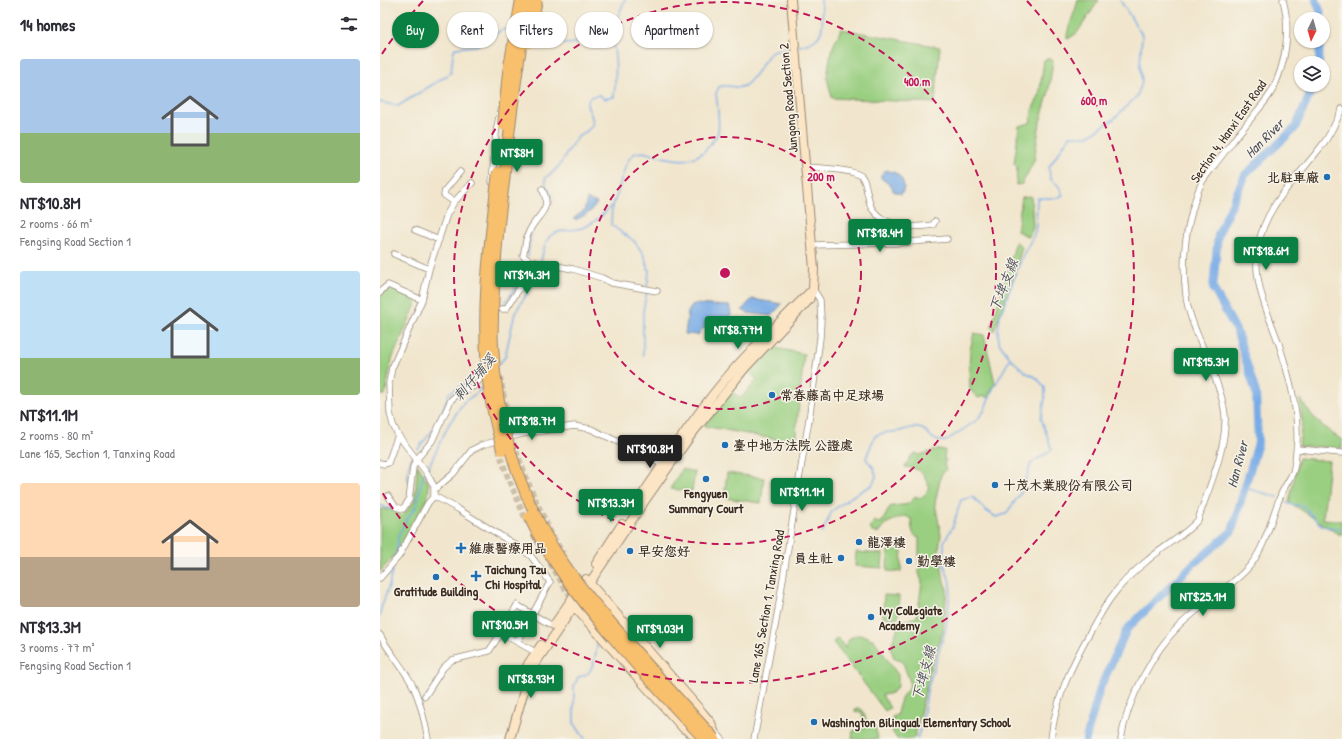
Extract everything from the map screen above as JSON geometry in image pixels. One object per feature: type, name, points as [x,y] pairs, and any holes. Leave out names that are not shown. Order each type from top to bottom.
[{"type":"highway","points":[[519,0],[508,47],[508,72],[485,296],[485,342],[487,370],[494,420],[510,474],[540,540],[588,608],[699,738]]},
{"type":"highway","points":[[529,0],[513,101],[494,280],[492,342],[494,370],[501,418],[516,472],[525,492],[546,535],[575,580],[643,660],[715,735]]},
{"type":"highway","points":[[513,101],[522,75],[536,0]]},
{"type":"street","points":[[483,366],[481,315],[482,279],[496,133],[519,0]]},
{"type":"street","points":[[496,345],[497,270],[517,89],[524,49],[536,0]]},
{"type":"street","name":"Jungong Road Section 2","points":[[791,0],[814,269],[813,289]]},
{"type":"street","name":"Section 4, Hanxi East Road","points":[[1051,739],[1053,725],[1061,696],[1076,658],[1098,619],[1110,599],[1124,582],[1148,560],[1191,528],[1198,520],[1219,458],[1225,426],[1222,400],[1191,317],[1186,295],[1184,267],[1189,223],[1202,182],[1268,96],[1280,74],[1286,43],[1286,12],[1283,0]]},
{"type":"street","points":[[504,87],[517,89]]},
{"type":"street","points":[[1121,739],[1133,700],[1156,655],[1180,625],[1247,569],[1262,546],[1280,497],[1293,471],[1297,449],[1296,405],[1288,374],[1263,302],[1258,282],[1258,247],[1262,231],[1281,194],[1324,144],[1342,109]]},
{"type":"street","points":[[806,167],[854,173],[861,176],[864,180],[871,209],[882,219],[891,223],[901,226],[928,226],[933,225],[935,221]]},
{"type":"street","points":[[454,202],[444,194],[445,190],[460,172]]},
{"type":"street","points":[[434,493],[432,481],[398,435],[393,425],[390,412],[389,395],[392,368],[422,300],[429,269],[447,214],[454,202],[472,183]]},
{"type":"street","points":[[542,189],[546,196],[547,203],[545,210],[533,223],[527,235],[523,256],[534,261],[543,262],[602,278],[612,283],[657,291]]},
{"type":"street","points":[[415,230],[439,240]]},
{"type":"street","points":[[812,245],[898,244],[947,239]]},
{"type":"street","points":[[394,254],[429,269]]},
{"type":"street","points":[[502,309],[506,309],[520,289],[534,261]]},
{"type":"street","points":[[380,293],[388,285],[422,300]]},
{"type":"street","points":[[504,739],[528,664],[538,653],[646,499],[686,431],[733,370],[781,319],[813,289]]},
{"type":"street","name":"Lane 165, Section 1, Tanxing Road","points":[[754,739],[778,610],[790,529],[806,441],[820,338],[820,300],[813,289]]},
{"type":"street","points":[[388,496],[396,507],[403,509],[409,500],[413,467],[416,460],[432,441],[451,400],[458,394],[474,386],[480,378]]},
{"type":"street","points":[[380,578],[399,556],[434,493],[453,474],[472,450],[482,445],[522,434],[574,426],[591,429],[642,453],[650,453],[668,463]]},
{"type":"street","points":[[380,463],[388,463],[398,435]]},
{"type":"street","points":[[1297,449],[1342,453]]},
{"type":"street","points":[[434,493],[531,556],[550,582],[518,641]]},
{"type":"street","points":[[588,581],[702,712],[711,723],[715,735]]},
{"type":"street","points":[[572,604],[683,728],[699,738]]},
{"type":"street","points":[[425,696],[444,668],[452,660],[489,651],[517,605],[555,628]]},
{"type":"street","points":[[501,633],[538,653]]},
{"type":"street","points":[[380,635],[388,650],[413,687],[420,705],[428,739]]},
{"type":"street","points":[[510,739],[527,680],[538,653]]},
{"type":"street","points":[[708,724],[715,735],[722,739]]},
{"type":"green space","points":[[1078,0],[1099,0],[1077,33],[1068,39],[1068,30]]},
{"type":"green space","points":[[841,29],[940,47],[935,103],[832,98],[827,78],[831,51]]},
{"type":"green space","points":[[1051,59],[1053,61],[1048,95],[1040,122],[1034,161],[1022,184],[1016,185],[1017,166],[1014,164],[1019,126],[1030,123],[1033,108],[1039,96],[1044,60]]},
{"type":"green space","points":[[1031,196],[1033,226],[1029,237],[1017,231],[1022,197]]},
{"type":"green space","points":[[1016,241],[1022,247],[1014,275],[994,331],[991,328]]},
{"type":"green space","points":[[389,288],[415,299],[417,302],[392,359],[385,395],[380,395],[380,297],[383,292]]},
{"type":"green space","points":[[974,333],[984,335],[995,383],[988,398],[984,396],[978,398],[970,390],[970,350]]},
{"type":"green space","name":"常春藤高中足球場","points":[[771,347],[804,354],[795,443],[704,426],[730,391],[741,398],[757,380],[748,370]]},
{"type":"green space","points":[[1300,398],[1318,422],[1342,440],[1342,448],[1299,446],[1302,422]]},
{"type":"green space","points":[[939,449],[945,450],[944,459],[946,460],[944,464],[946,469],[941,475],[935,503],[941,535],[939,549],[944,582],[947,589],[943,631],[931,665],[915,736],[913,739],[897,739],[892,731],[892,717],[897,715],[900,701],[909,688],[910,682],[902,660],[894,658],[891,648],[895,634],[901,622],[917,617],[922,582],[919,573],[919,538],[913,533],[911,519],[906,516],[885,524],[877,533],[872,532],[870,527],[874,521],[878,523],[882,522],[890,507],[910,503],[915,496],[920,498],[925,494],[928,490],[928,482],[924,475],[916,469],[905,467],[911,456],[916,453],[920,455]]},
{"type":"green space","points":[[1299,458],[1329,461],[1323,519],[1342,521],[1342,534],[1338,534],[1289,502]]},
{"type":"green space","points":[[417,464],[428,482],[429,489],[427,499],[403,545],[380,572],[380,509],[396,510],[402,516],[414,502]]},
{"type":"green space","points":[[682,469],[695,472],[692,491],[670,489]]},
{"type":"green space","points":[[727,473],[764,478],[761,503],[724,498]]},
{"type":"green space","points":[[888,547],[902,547],[901,572],[887,571]]},
{"type":"green space","points":[[856,552],[883,554],[882,568],[855,566]]},
{"type":"green space","points":[[884,595],[899,596],[898,618],[883,617]]},
{"type":"green space","points":[[858,635],[866,636],[874,640],[898,675],[898,686],[894,691],[889,694],[882,695],[890,708],[885,711],[833,642],[838,638],[845,648],[849,639]]},
{"type":"green space","points":[[856,708],[861,709],[866,720],[875,726],[878,739],[852,739],[853,731],[864,728],[862,712],[855,712]]},
{"type":"water","points":[[886,170],[896,173],[901,178],[904,189],[901,194],[893,191],[892,187],[881,178],[881,175]]},
{"type":"water","points":[[587,199],[597,203],[588,213],[575,220],[574,218],[584,211]]},
{"type":"water","points":[[752,299],[782,304],[771,316],[748,313],[742,310]]},
{"type":"water","points":[[693,304],[730,306],[731,315],[722,324],[703,328],[698,335],[685,334],[688,312]]},
{"type":"waterway","points":[[567,44],[577,43],[587,30],[607,29],[615,23],[625,0]]},
{"type":"waterway","name":"刺仔埔溪","points":[[799,46],[808,44],[815,40],[822,30],[823,23],[821,0]]},
{"type":"waterway","name":"下埤支線","points":[[917,739],[921,727],[928,687],[946,628],[951,585],[944,564],[944,542],[953,526],[961,500],[973,497],[985,510],[996,517],[1006,514],[1022,491],[1031,463],[1052,450],[1041,418],[1045,399],[1045,388],[1037,378],[1025,372],[1010,358],[999,343],[998,330],[1000,316],[1023,255],[1034,235],[1036,226],[1037,198],[1057,198],[1063,195],[1058,185],[1050,179],[1049,167],[1070,136],[1088,136],[1114,119],[1137,96],[1142,82],[1140,65],[1142,35],[1120,0]]},
{"type":"waterway","name":"Han River","points":[[1316,0],[1321,12]]},
{"type":"waterway","points":[[380,102],[398,106],[451,73],[455,48],[476,46],[503,29],[506,30]]},
{"type":"waterway","name":"刺仔埔溪","points":[[541,261],[545,245],[550,236],[557,232],[578,229],[590,224],[599,218],[613,204],[624,170],[630,158],[634,154],[643,152],[673,159],[686,160],[704,151],[716,137],[719,128],[716,93],[719,87],[744,86],[751,80],[772,51],[793,47]]},
{"type":"waterway","points":[[548,206],[552,196],[546,185],[545,178],[557,169],[578,137],[591,127],[593,120],[587,104],[590,97],[600,95],[604,99],[614,97],[616,71],[614,48]]},
{"type":"waterway","name":"Han River","points":[[1319,56],[1320,48]]},
{"type":"waterway","name":"Han River","points":[[1086,739],[1100,688],[1127,629],[1192,565],[1232,531],[1258,443],[1256,393],[1237,332],[1213,288],[1218,235],[1245,175],[1295,128],[1311,92]]},
{"type":"waterway","points":[[612,205],[611,225],[634,241],[644,255],[649,271],[647,287]]},
{"type":"waterway","points":[[528,256],[532,231]]},
{"type":"waterway","name":"刺仔埔溪","points":[[498,365],[505,357],[515,313],[537,277],[540,265]]},
{"type":"waterway","points":[[502,307],[524,276],[526,268]]},
{"type":"waterway","points":[[643,355],[643,311],[647,291]]},
{"type":"waterway","points":[[822,533],[832,511],[851,497],[872,485],[876,477],[874,468],[866,459],[875,436],[916,428],[925,430],[934,439],[946,441],[977,420],[984,411],[993,389],[1010,359]]},
{"type":"waterway","points":[[438,422],[449,393],[467,383],[477,373],[482,371]]},
{"type":"waterway","name":"刺仔埔溪","points":[[427,470],[449,424],[464,402],[478,392],[484,384]]},
{"type":"waterway","points":[[418,449],[435,427]]},
{"type":"waterway","points":[[408,481],[408,468],[412,457]]},
{"type":"waterway","name":"刺仔埔溪","points":[[395,557],[399,534],[405,522],[417,505],[421,482],[425,473]]},
{"type":"waterway","points":[[1245,488],[1278,497]]},
{"type":"waterway","points":[[1281,498],[1288,504],[1303,506],[1322,526],[1342,529]]},
{"type":"waterway","points":[[380,505],[389,509],[395,509]]},
{"type":"waterway","name":"刺仔埔溪","points":[[380,616],[393,566]]},
{"type":"waterway","points":[[585,739],[574,723],[574,686],[578,677],[584,676],[590,671],[595,658],[598,638]]},
{"type":"tunnel","points":[[500,376],[514,445],[531,489],[551,533],[563,553]]},
{"type":"tunnel","points":[[498,449],[527,523]]},
{"type":"tunnel","points":[[533,534],[543,553]]},
{"type":"tunnel","points":[[550,563],[565,589],[589,618]]},
{"type":"tunnel","points":[[610,614],[685,698]]},
{"type":"place","name":"北駐車廠","points":[[1327,177]]},
{"type":"place","name":"常春藤高中足球場","points":[[772,395]]},
{"type":"place","name":"臺中地方法院 公證處","points":[[725,445]]},
{"type":"place","name":"Fengyuen Summary Court","points":[[706,479]]},
{"type":"place","name":"十茂木業股份有限公司","points":[[995,485]]},
{"type":"place","name":"龍澤樓","points":[[859,542]]},
{"type":"place","name":"維康醫療用品","points":[[461,548]]},
{"type":"place","name":"早安您好","points":[[630,551]]},
{"type":"place","name":"員生社","points":[[841,558]]},
{"type":"place","name":"勤學樓","points":[[909,561]]},
{"type":"place","name":"Taichung Tzu Chi Hospital","points":[[476,576]]},
{"type":"place","name":"Gratitude Building","points":[[436,577]]},
{"type":"place","name":"Ivy Collegiate Academy","points":[[871,617]]},
{"type":"place","name":"Washington Bilingual Elementary School","points":[[814,722]]}]
